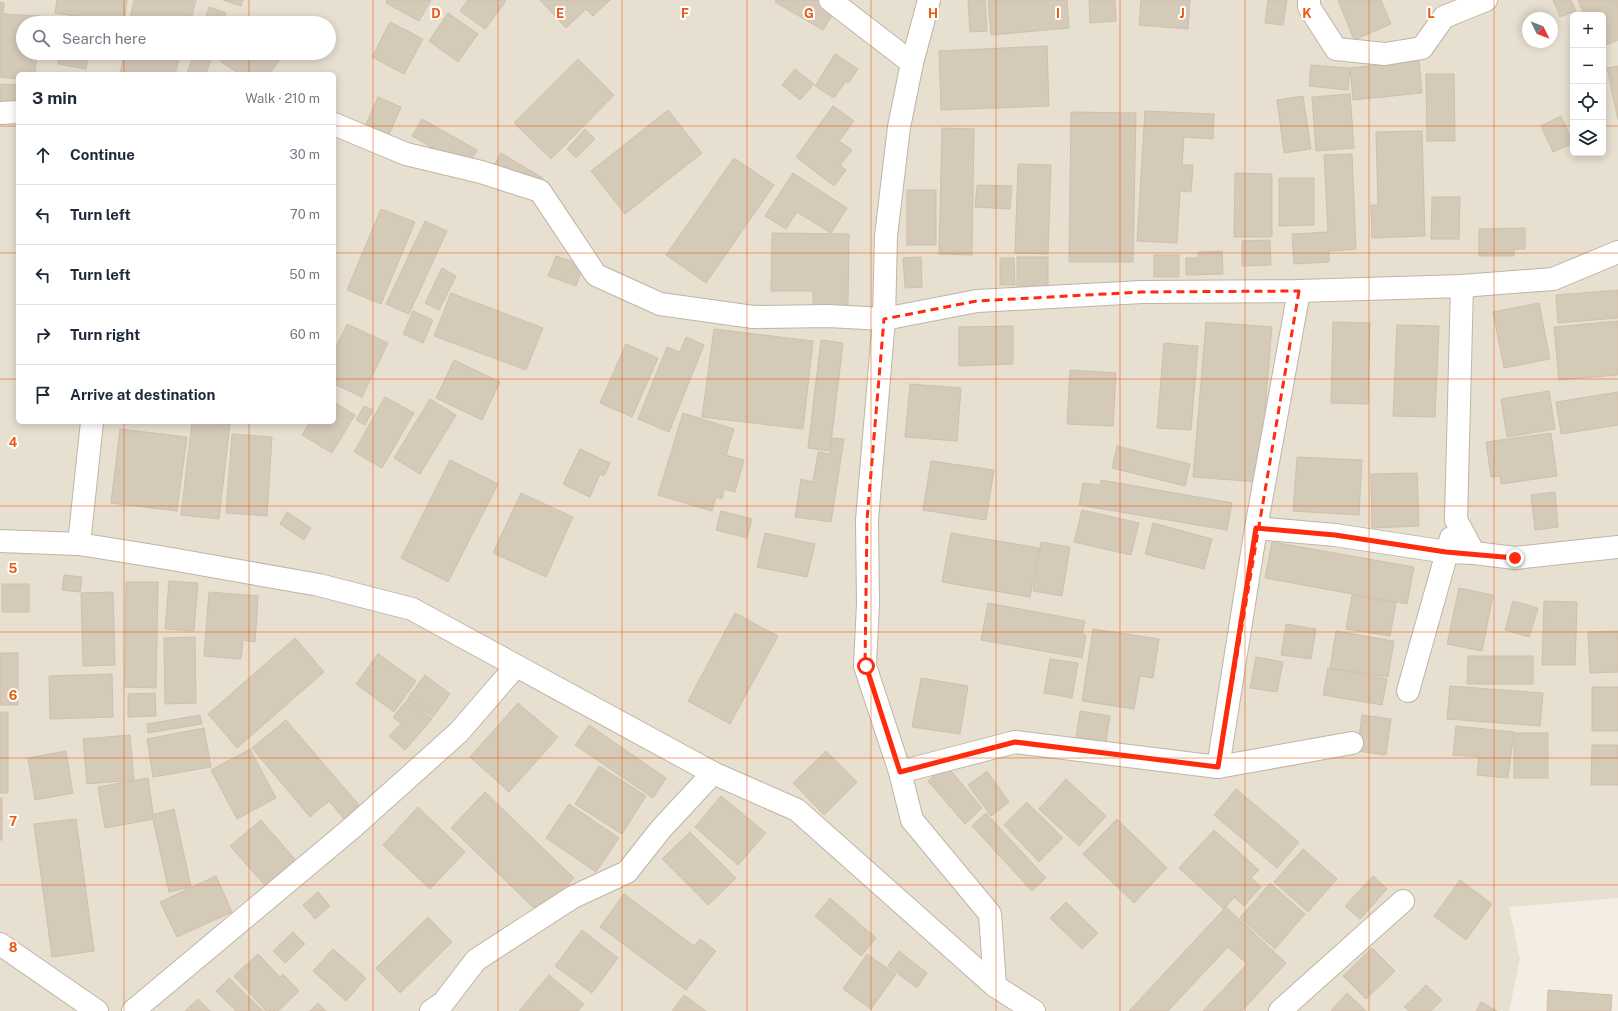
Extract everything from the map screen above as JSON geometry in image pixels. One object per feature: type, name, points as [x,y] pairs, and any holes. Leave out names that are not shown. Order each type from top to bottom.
[{"type":"street","points":[[830,0],[912,63]]},
{"type":"street","points":[[929,0],[912,63],[899,127],[886,236],[884,319],[867,520],[868,603],[866,666],[900,772],[912,820],[990,914],[995,986]]},
{"type":"street","points":[[1309,0],[1309,7],[1336,49],[1385,54],[1422,48],[1444,17],[1486,0]]},
{"type":"street","points":[[0,112],[16,112]]},
{"type":"street","points":[[336,125],[406,154],[481,172],[540,191],[596,275],[660,304],[753,317],[828,316],[884,319],[977,301],[1142,292],[1299,291],[1462,286],[1553,279],[1618,252]]},
{"type":"street","points":[[1408,691],[1456,520],[1462,286]]},
{"type":"street","points":[[1218,767],[1256,528],[1299,291]]},
{"type":"street","points":[[79,544],[92,424]]},
{"type":"street","points":[[1456,520],[1474,553]]},
{"type":"street","points":[[1256,528],[1335,535],[1446,552],[1474,553],[1515,558],[1618,547]]},
{"type":"street","points":[[0,541],[79,544],[319,585],[412,609],[713,773],[797,810],[995,986],[1034,1011]]},
{"type":"street","points":[[133,1011],[353,827],[459,732],[516,666]]},
{"type":"street","points":[[900,772],[1015,742],[1218,767],[1352,743]]},
{"type":"street","points":[[442,1008],[476,960],[573,897],[627,872],[661,829],[713,773]]},
{"type":"street","points":[[1280,1011],[1404,901]]},
{"type":"street","points":[[0,944],[96,1011]]},
{"type":"highlighted area","points":[[1299,291],[1218,767],[1015,742],[900,772],[865,666],[867,520],[884,319],[977,301],[1142,292]]},
{"type":"shaded area","points":[[0,0],[1618,0],[1618,898],[1509,907],[1520,959],[1509,1011],[0,1011]]},
{"type":"building","points":[[57,0],[127,0],[125,16],[76,16],[55,13]]},
{"type":"building","points":[[134,0],[196,0],[192,16],[131,16]]},
{"type":"building","points":[[223,0],[243,0],[241,6]]},
{"type":"building","points":[[387,0],[431,0],[419,21],[386,3]]},
{"type":"building","points":[[468,0],[506,1],[485,29],[460,11]]},
{"type":"building","points":[[540,0],[610,0],[593,16],[586,9],[566,28]]},
{"type":"building","points":[[776,0],[823,0],[837,8],[823,30],[775,2]]},
{"type":"building","points":[[968,0],[985,0],[987,31],[970,32]]},
{"type":"building","points":[[988,0],[1067,0],[1069,28],[991,35]]},
{"type":"building","points":[[1089,0],[1115,0],[1116,21],[1090,23]]},
{"type":"building","points":[[1141,0],[1190,0],[1188,29],[1139,25]]},
{"type":"building","points":[[1268,0],[1287,0],[1283,25],[1265,23]]},
{"type":"building","points":[[1338,0],[1381,0],[1391,24],[1354,40]]},
{"type":"building","points":[[1553,0],[1571,0],[1576,11],[1560,17]]},
{"type":"building","points":[[1578,0],[1618,0],[1618,40],[1606,45],[1606,12],[1583,12]]},
{"type":"building","points":[[0,2],[4,3],[3,14],[40,16],[16,16],[16,60],[36,60],[35,72],[16,72],[16,79],[0,77]]},
{"type":"building","points":[[209,7],[226,13],[225,16],[206,16]]},
{"type":"building","points":[[448,13],[478,34],[458,62],[429,41]]},
{"type":"building","points":[[390,22],[423,39],[404,74],[372,57]]},
{"type":"building","points":[[1047,46],[1049,106],[941,110],[939,51]]},
{"type":"building","points":[[835,54],[858,69],[848,83],[846,81],[834,98],[815,86]]},
{"type":"building","points":[[578,59],[614,95],[551,159],[514,123]]},
{"type":"building","points":[[58,60],[87,60],[86,69],[58,64]]},
{"type":"building","points":[[123,60],[179,60],[176,72],[120,72]]},
{"type":"building","points":[[192,60],[211,60],[207,72],[188,72]]},
{"type":"building","points":[[279,60],[271,72],[236,72],[220,61]]},
{"type":"building","points":[[1419,61],[1422,93],[1353,100],[1350,68]]},
{"type":"building","points":[[1311,65],[1350,68],[1348,90],[1309,86]]},
{"type":"building","points":[[1618,66],[1618,120],[1607,68]]},
{"type":"building","points":[[795,69],[814,84],[800,100],[782,85]]},
{"type":"building","points":[[1426,74],[1454,74],[1455,141],[1427,141]]},
{"type":"building","points":[[0,84],[16,85],[16,108],[0,106]]},
{"type":"building","points":[[1350,94],[1354,148],[1316,151],[1312,97]]},
{"type":"building","points":[[1303,96],[1311,149],[1284,153],[1277,100]]},
{"type":"building","points":[[378,97],[401,107],[388,137],[365,127]]},
{"type":"building","points":[[833,106],[854,121],[839,141],[852,150],[840,165],[846,170],[834,186],[796,157]]},
{"type":"building","points":[[668,110],[702,153],[625,214],[591,171]]},
{"type":"building","points":[[1145,111],[1214,114],[1213,139],[1184,137],[1182,165],[1193,165],[1191,192],[1180,191],[1177,243],[1137,241]]},
{"type":"building","points":[[1071,112],[1136,113],[1133,262],[1069,262]]},
{"type":"building","points":[[1561,116],[1570,136],[1570,144],[1553,152],[1541,126]]},
{"type":"building","points":[[422,119],[477,150],[467,168],[412,136]]},
{"type":"building","points":[[942,128],[974,129],[972,255],[939,254]]},
{"type":"building","points":[[585,129],[595,139],[576,158],[567,149]]},
{"type":"building","points":[[1422,131],[1425,236],[1372,238],[1371,205],[1378,205],[1376,132]]},
{"type":"building","points":[[501,153],[543,178],[536,188],[495,164]]},
{"type":"building","points":[[1352,154],[1356,249],[1329,251],[1329,262],[1294,264],[1292,234],[1328,232],[1324,155]]},
{"type":"building","points":[[734,158],[774,185],[706,283],[666,255]]},
{"type":"building","points":[[1018,164],[1051,165],[1048,254],[1015,253]]},
{"type":"building","points":[[793,173],[847,208],[831,233],[797,212],[786,229],[765,216]]},
{"type":"building","points":[[1235,173],[1272,174],[1272,237],[1234,237]]},
{"type":"building","points":[[1279,178],[1314,178],[1314,225],[1279,226]]},
{"type":"building","points":[[977,185],[1012,186],[1010,209],[975,207]]},
{"type":"building","points":[[907,190],[936,190],[936,245],[907,245]]},
{"type":"building","points":[[1432,197],[1460,197],[1459,239],[1431,239]]},
{"type":"building","points":[[381,209],[415,222],[381,304],[347,290]]},
{"type":"building","points":[[425,221],[447,231],[409,314],[386,304]]},
{"type":"building","points":[[1525,228],[1525,249],[1514,249],[1514,256],[1479,256],[1479,229]]},
{"type":"building","points":[[772,233],[849,234],[848,308],[813,308],[813,291],[771,291]]},
{"type":"building","points":[[1270,240],[1271,265],[1242,266],[1242,241]]},
{"type":"building","points":[[1222,251],[1223,274],[1186,275],[1186,258],[1198,258],[1198,252]]},
{"type":"building","points":[[1154,255],[1179,255],[1179,277],[1154,277]]},
{"type":"building","points":[[556,256],[583,265],[576,286],[548,276]]},
{"type":"building","points":[[921,257],[922,287],[905,288],[903,258]]},
{"type":"building","points":[[1017,257],[1048,257],[1048,288],[1017,288]]},
{"type":"building","points":[[1000,258],[1014,258],[1015,285],[1000,285]]},
{"type":"building","points":[[442,268],[456,276],[439,310],[425,303]]},
{"type":"building","points":[[1618,290],[1618,318],[1558,323],[1556,295]]},
{"type":"building","points":[[451,293],[543,328],[526,370],[434,336]]},
{"type":"building","points":[[1539,303],[1550,359],[1504,368],[1493,312]]},
{"type":"building","points":[[413,311],[433,320],[423,343],[403,334]]},
{"type":"building","points":[[1618,321],[1618,375],[1559,380],[1554,327]]},
{"type":"building","points":[[1206,322],[1272,327],[1259,482],[1193,477]]},
{"type":"building","points":[[1333,322],[1370,323],[1368,404],[1331,403]]},
{"type":"building","points":[[347,324],[388,343],[362,397],[336,385],[336,347]]},
{"type":"building","points":[[1397,325],[1439,326],[1435,417],[1393,416]]},
{"type":"building","points":[[1013,326],[1013,364],[959,366],[959,327]]},
{"type":"building","points":[[714,329],[813,341],[803,429],[702,417]]},
{"type":"building","points":[[686,337],[704,345],[669,432],[638,419],[667,347],[680,352]]},
{"type":"building","points":[[821,340],[843,343],[830,451],[808,448]]},
{"type":"building","points":[[1164,343],[1198,346],[1191,430],[1157,428]]},
{"type":"building","points":[[626,344],[658,358],[632,417],[600,403]]},
{"type":"building","points":[[454,360],[500,382],[482,420],[436,398]]},
{"type":"building","points":[[1070,370],[1116,373],[1113,426],[1067,424]]},
{"type":"building","points":[[910,384],[961,388],[957,441],[905,437]]},
{"type":"building","points":[[1549,391],[1555,429],[1507,437],[1501,399]]},
{"type":"building","points":[[1618,392],[1618,425],[1561,434],[1556,402]]},
{"type":"building","points":[[385,397],[414,413],[382,468],[354,452]]},
{"type":"building","points":[[430,399],[456,415],[420,474],[394,458]]},
{"type":"building","points":[[336,403],[355,415],[332,453],[302,435],[309,424],[336,424]]},
{"type":"building","points":[[364,406],[373,410],[365,425],[356,420]]},
{"type":"building","points":[[683,413],[734,429],[726,455],[744,460],[735,492],[724,489],[722,499],[716,497],[712,511],[658,495]]},
{"type":"building","points":[[192,424],[230,424],[219,519],[181,515]]},
{"type":"building","points":[[120,429],[187,437],[177,511],[111,503]]},
{"type":"building","points":[[1551,433],[1557,476],[1501,484],[1500,476],[1491,477],[1486,442]]},
{"type":"building","points":[[232,434],[272,437],[267,516],[226,513]]},
{"type":"building","points":[[832,438],[844,439],[831,522],[795,517],[801,479],[813,482],[818,452],[830,454]]},
{"type":"building","points":[[1117,446],[1190,464],[1185,486],[1112,468]]},
{"type":"building","points":[[580,449],[610,463],[604,476],[600,474],[590,497],[563,484]]},
{"type":"building","points":[[1297,457],[1362,460],[1359,515],[1293,511]]},
{"type":"building","points":[[450,460],[498,484],[448,582],[401,558]]},
{"type":"building","points":[[931,461],[994,470],[986,520],[923,510]]},
{"type":"building","points":[[1417,473],[1419,526],[1372,528],[1371,474]]},
{"type":"building","points":[[1101,480],[1232,503],[1227,530],[1079,505],[1083,483],[1100,485]]},
{"type":"building","points":[[1555,492],[1558,527],[1535,530],[1531,495]]},
{"type":"building","points":[[521,493],[573,517],[546,577],[493,553]]},
{"type":"building","points":[[1082,510],[1139,523],[1131,555],[1074,542]]},
{"type":"building","points":[[721,511],[752,519],[747,538],[716,530]]},
{"type":"building","points":[[287,512],[311,528],[304,540],[280,524]]},
{"type":"building","points":[[1153,523],[1212,539],[1204,569],[1145,554]]},
{"type":"building","points":[[765,533],[815,544],[807,577],[757,567]]},
{"type":"building","points":[[951,533],[1039,548],[1030,597],[942,582]]},
{"type":"building","points":[[1041,542],[1070,547],[1062,596],[1033,591]]},
{"type":"building","points":[[1272,542],[1414,567],[1407,604],[1265,578]]},
{"type":"building","points":[[64,575],[82,577],[80,592],[62,590]]},
{"type":"building","points":[[169,581],[198,583],[194,631],[165,629]]},
{"type":"building","points":[[126,582],[158,582],[156,688],[125,687]]},
{"type":"building","points":[[2,584],[29,584],[29,612],[2,612]]},
{"type":"building","points":[[1459,588],[1493,595],[1482,651],[1447,644]]},
{"type":"building","points":[[113,592],[115,665],[83,666],[81,593]]},
{"type":"building","points":[[209,592],[258,596],[255,642],[243,640],[241,659],[204,656]]},
{"type":"building","points":[[1352,595],[1396,603],[1390,636],[1346,629]]},
{"type":"building","points":[[1513,601],[1538,608],[1529,637],[1505,630]]},
{"type":"building","points":[[1544,601],[1577,602],[1575,665],[1542,665]]},
{"type":"building","points":[[988,603],[1085,621],[1082,634],[1086,635],[1082,658],[981,640]]},
{"type":"building","points":[[735,613],[778,636],[730,724],[688,701]]},
{"type":"building","points":[[1286,624],[1316,629],[1311,659],[1281,655]]},
{"type":"building","points":[[1093,629],[1159,639],[1153,678],[1140,676],[1134,709],[1082,701]]},
{"type":"building","points":[[1336,631],[1394,641],[1388,677],[1330,668]]},
{"type":"building","points":[[1618,631],[1618,672],[1590,673],[1588,632]]},
{"type":"building","points":[[195,637],[196,703],[165,704],[164,638]]},
{"type":"building","points":[[295,638],[324,672],[237,748],[208,714]]},
{"type":"building","points":[[0,653],[18,653],[18,705],[0,705]]},
{"type":"building","points":[[378,654],[416,681],[394,712],[356,684]]},
{"type":"building","points":[[1468,656],[1533,656],[1533,684],[1467,684]]},
{"type":"building","points":[[1256,657],[1283,662],[1277,692],[1250,688]]},
{"type":"building","points":[[1050,659],[1078,663],[1072,698],[1044,693]]},
{"type":"building","points":[[1328,668],[1387,679],[1382,705],[1323,695]]},
{"type":"building","points":[[112,674],[113,717],[50,719],[49,676]]},
{"type":"building","points":[[425,675],[450,694],[433,717],[408,698]]},
{"type":"building","points":[[921,678],[968,686],[960,734],[912,727]]},
{"type":"building","points":[[1450,686],[1543,693],[1540,726],[1447,719]]},
{"type":"building","points":[[1592,687],[1618,687],[1618,731],[1592,731]]},
{"type":"building","points":[[155,693],[156,716],[128,717],[128,694]]},
{"type":"building","points":[[408,699],[432,719],[405,750],[389,736],[401,724],[393,717]]},
{"type":"building","points":[[518,703],[558,737],[509,792],[470,757]]},
{"type":"building","points":[[1080,711],[1110,716],[1106,742],[1076,738]]},
{"type":"building","points":[[0,712],[8,712],[8,793],[0,793]]},
{"type":"building","points":[[200,715],[202,724],[148,733],[147,724]]},
{"type":"building","points":[[1362,715],[1391,719],[1386,755],[1357,751]]},
{"type":"building","points":[[286,720],[360,806],[344,819],[329,801],[310,817],[252,748]]},
{"type":"building","points":[[589,725],[666,778],[653,798],[575,745]]},
{"type":"building","points":[[1456,726],[1514,732],[1508,778],[1477,775],[1479,757],[1453,755]]},
{"type":"building","points":[[204,728],[211,767],[153,777],[147,739]]},
{"type":"building","points":[[1514,733],[1548,733],[1548,778],[1514,778]]},
{"type":"building","points":[[130,735],[134,780],[87,784],[83,739]]},
{"type":"building","points":[[1592,745],[1618,745],[1618,785],[1591,785]]},
{"type":"building","points":[[250,749],[276,798],[237,819],[211,770]]},
{"type":"building","points":[[66,751],[73,793],[35,800],[28,758]]},
{"type":"building","points":[[826,751],[857,782],[824,815],[793,783]]},
{"type":"building","points":[[946,765],[982,808],[965,824],[928,781]]},
{"type":"building","points":[[599,766],[646,796],[622,834],[575,804]]},
{"type":"building","points":[[987,771],[1009,802],[991,816],[968,785]]},
{"type":"building","points":[[148,778],[154,819],[105,828],[98,787]]},
{"type":"building","points":[[1066,779],[1106,816],[1079,846],[1039,809]]},
{"type":"building","points":[[1236,789],[1299,842],[1277,868],[1214,815]]},
{"type":"building","points":[[485,792],[574,878],[540,914],[451,828]]},
{"type":"building","points":[[721,796],[766,833],[738,865],[695,827]]},
{"type":"building","points":[[0,798],[2,798],[2,840],[0,840]]},
{"type":"building","points":[[1027,802],[1063,838],[1039,862],[1004,825]]},
{"type":"building","points":[[569,804],[619,838],[596,872],[546,838]]},
{"type":"building","points":[[418,807],[465,852],[430,889],[383,845]]},
{"type":"building","points":[[174,809],[191,887],[169,892],[152,815]]},
{"type":"building","points":[[986,813],[1046,878],[1032,891],[972,826]]},
{"type":"building","points":[[76,819],[94,951],[52,957],[34,824]]},
{"type":"building","points":[[1117,819],[1167,868],[1134,903],[1083,854]]},
{"type":"building","points":[[261,820],[299,864],[269,890],[230,846]]},
{"type":"building","points":[[1214,830],[1259,870],[1251,878],[1261,887],[1244,906],[1234,897],[1224,909],[1179,868]]},
{"type":"building","points":[[690,832],[736,878],[708,905],[662,859]]},
{"type":"building","points":[[1303,849],[1337,879],[1308,912],[1274,882]]},
{"type":"building","points":[[216,876],[232,912],[177,937],[160,902]]},
{"type":"building","points":[[1373,876],[1387,889],[1360,919],[1345,906]]},
{"type":"building","points":[[1460,880],[1492,904],[1466,940],[1434,916]]},
{"type":"building","points":[[1270,883],[1305,914],[1275,949],[1240,918]]},
{"type":"building","points":[[318,892],[330,906],[315,919],[303,905]]},
{"type":"building","points":[[624,894],[694,946],[700,939],[716,951],[686,990],[600,927]]},
{"type":"building","points":[[830,898],[876,938],[861,956],[815,916]]},
{"type":"building","points":[[1066,902],[1098,933],[1082,949],[1050,918]]},
{"type":"building","points":[[1226,907],[1286,963],[1242,1011],[1203,1011],[1247,964],[1228,947],[1168,1011],[1129,1011]]},
{"type":"building","points":[[428,917],[452,942],[400,993],[376,968]]},
{"type":"building","points":[[582,930],[618,958],[592,993],[555,966]]},
{"type":"building","points":[[293,932],[305,944],[285,963],[273,951]]},
{"type":"building","points":[[1372,948],[1395,971],[1366,999],[1343,976]]},
{"type":"building","points":[[333,949],[366,978],[346,1001],[313,971]]},
{"type":"building","points":[[899,951],[927,973],[917,988],[888,966]]},
{"type":"building","points":[[258,954],[280,977],[283,974],[299,991],[278,1011],[266,1011],[234,976]]},
{"type":"building","points":[[867,954],[896,974],[871,1009],[843,989]]},
{"type":"building","points":[[549,975],[584,1004],[578,1011],[519,1011]]},
{"type":"building","points":[[229,978],[263,1011],[236,1011],[216,991]]},
{"type":"building","points":[[1426,985],[1442,1000],[1431,1011],[1409,1011],[1404,1007]]},
{"type":"building","points":[[1548,990],[1612,995],[1611,1011],[1547,1011]]},
{"type":"building","points":[[1347,993],[1366,1011],[1331,1011]]},
{"type":"building","points":[[684,995],[706,1011],[672,1011]]},
{"type":"building","points":[[198,999],[210,1011],[185,1011]]},
{"type":"building","points":[[1481,1002],[1497,1011],[1476,1011]]},
{"type":"building","points":[[318,1003],[326,1011],[310,1011]]},
{"type":"route","points":[[866,666],[900,772],[1015,742],[1218,767],[1256,528],[1335,535],[1446,552],[1474,553],[1515,558]]}]
